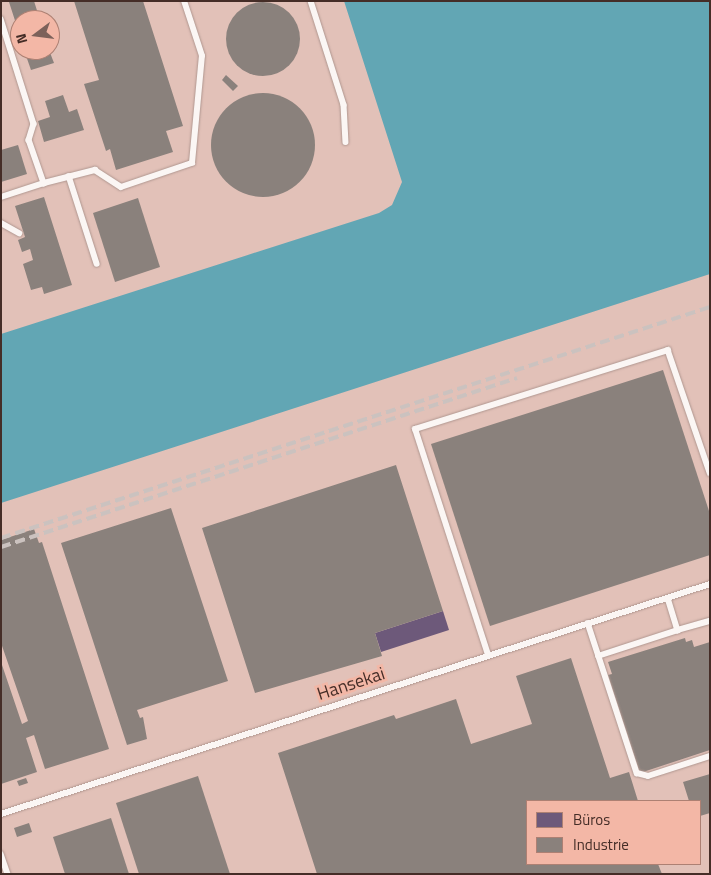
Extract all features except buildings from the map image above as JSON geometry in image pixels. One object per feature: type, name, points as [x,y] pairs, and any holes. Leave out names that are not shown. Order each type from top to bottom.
[{"type":"lane","points":[[1,197],[44,183],[95,170],[121,187],[192,163],[202,56],[184,1]]},
{"type":"lane","points":[[310,1],[344,105],[346,142]]},
{"type":"lane","points":[[1,19],[34,124],[29,140],[44,183]]},
{"type":"lane","points":[[69,176],[97,264]]},
{"type":"lane","points":[[1,223],[19,233]]},
{"type":"lane","points":[[488,655],[416,430],[668,350],[710,473]]},
{"type":"lane","name":"Hansekai","points":[[1,814],[710,584]]},
{"type":"lane","points":[[668,598],[678,630]]},
{"type":"lane","points":[[598,656],[710,621]]},
{"type":"lane","points":[[588,624],[636,773],[648,776],[710,756]]},
{"type":"lane","points":[[1,854],[8,874]]},
{"type":"water","points":[[344,1],[710,1],[710,274],[1,503],[1,334],[379,213],[392,205],[402,182]]},
{"type":"railway","points":[[1,538],[710,307]]},
{"type":"railway","points":[[1,547],[517,378]]}]
